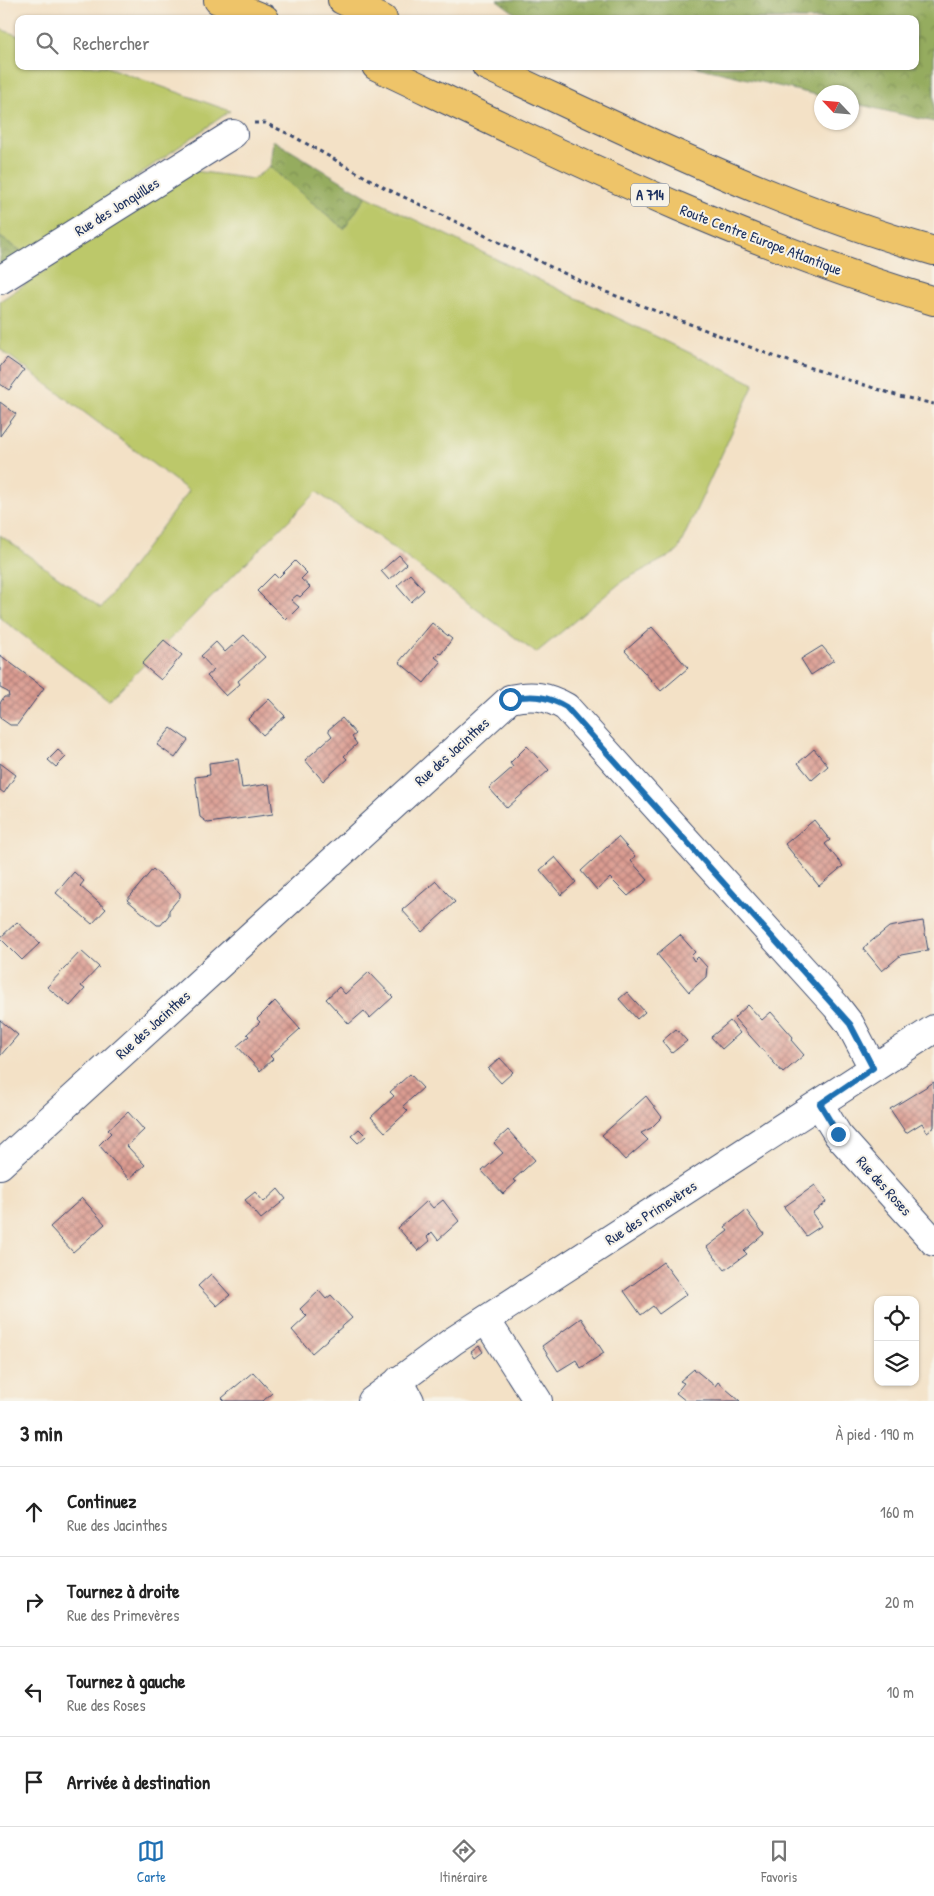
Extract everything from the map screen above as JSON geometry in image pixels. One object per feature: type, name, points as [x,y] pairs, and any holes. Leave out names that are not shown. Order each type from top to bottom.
[{"type":"highway","points":[[218,0],[255,15]]},
{"type":"highway","points":[[342,0],[374,15]]},
{"type":"highway","name":"Route Centre Europe Atlantique","points":[[384,70],[567,157],[735,232],[841,271],[934,301]]},
{"type":"highway","points":[[495,70],[662,148],[789,202],[875,233],[934,251]]},
{"type":"street","name":"Rue des Jonquilles","points":[[0,280],[233,134]]},
{"type":"street","name":"Rue des Jacinthes","points":[[0,1165],[510,699],[529,694],[551,698],[566,707],[836,1006],[850,1024],[873,1068]]},
{"type":"street","name":"Rue des Primevères","points":[[372,1401],[405,1390],[486,1320],[934,1029]]},
{"type":"street","name":"Rue des Roses","points":[[820,1104],[838,1134],[934,1242]]},
{"type":"street","points":[[486,1320],[538,1401]]},
{"type":"path","points":[[233,134],[255,122],[265,123],[385,188],[593,287],[776,357],[899,396],[934,404]]},
{"type":"green space","points":[[497,0],[934,0],[934,122],[859,105],[859,85],[814,85],[814,94],[709,70],[919,70],[919,15],[518,15]]},
{"type":"green space","points":[[0,29],[15,35],[15,70],[115,70],[230,111],[26,254],[0,237]]},
{"type":"green space","points":[[273,140],[366,196],[344,229],[270,167]]},
{"type":"green space","points":[[270,167],[344,229],[366,196],[754,384],[677,552],[624,580],[536,653],[317,492],[109,700],[0,618],[0,535],[101,608],[189,491],[0,349],[0,301],[195,171],[253,179]]},
{"type":"green space","points":[[0,237],[26,254],[0,270]]},
{"type":"building","points":[[7,358],[24,370],[9,390],[0,384],[0,367]]},
{"type":"building","points":[[0,402],[16,414],[0,436]]},
{"type":"building","points":[[399,555],[407,564],[389,580],[381,571]]},
{"type":"building","points":[[295,561],[307,573],[301,579],[310,587],[300,597],[297,595],[291,600],[299,607],[286,620],[257,591],[274,574],[278,578]]},
{"type":"building","points":[[410,574],[424,590],[411,602],[397,586]]},
{"type":"building","points":[[432,623],[452,639],[441,654],[439,653],[435,657],[441,662],[424,683],[399,662]]},
{"type":"building","points":[[652,627],[688,668],[661,691],[625,651]]},
{"type":"building","points":[[244,635],[265,657],[238,681],[240,684],[226,696],[207,676],[214,670],[201,656],[216,642],[225,652]]},
{"type":"building","points":[[164,640],[182,655],[161,680],[142,664]]},
{"type":"building","points":[[822,646],[834,660],[811,675],[801,659]]},
{"type":"building","points":[[0,655],[44,688],[17,725],[10,725],[0,718],[0,703],[4,697],[9,697],[8,692],[0,688]]},
{"type":"building","points":[[269,699],[285,716],[263,735],[248,719]]},
{"type":"building","points":[[342,718],[356,734],[352,737],[357,744],[344,756],[347,759],[323,781],[305,760],[332,736],[328,730]]},
{"type":"building","points":[[171,728],[188,740],[175,758],[157,745]]},
{"type":"building","points":[[527,746],[549,770],[507,808],[489,788],[513,767],[510,763]]},
{"type":"building","points":[[814,749],[828,766],[812,780],[798,763]]},
{"type":"building","points":[[58,750],[66,757],[56,767],[48,760]]},
{"type":"building","points":[[238,759],[242,788],[269,784],[273,814],[208,823],[200,817],[195,777],[210,775],[209,763]]},
{"type":"building","points":[[0,763],[16,775],[4,793],[0,790]]},
{"type":"building","points":[[814,820],[830,840],[825,844],[843,866],[819,886],[785,844]]},
{"type":"building","points":[[618,837],[635,856],[631,861],[648,880],[628,896],[610,878],[597,890],[581,871]]},
{"type":"building","points":[[555,857],[576,882],[561,895],[540,870]]},
{"type":"building","points":[[153,869],[180,893],[180,897],[169,910],[169,915],[161,925],[157,925],[127,900]]},
{"type":"building","points":[[74,872],[84,881],[80,886],[106,909],[92,924],[56,893]]},
{"type":"building","points":[[436,881],[455,902],[422,932],[402,910]]},
{"type":"building","points":[[923,921],[928,950],[901,955],[882,971],[863,948],[889,927]]},
{"type":"building","points":[[17,922],[40,943],[22,960],[0,938]]},
{"type":"building","points":[[680,935],[695,952],[691,956],[694,961],[698,957],[707,967],[706,977],[689,992],[657,954]]},
{"type":"building","points":[[81,951],[99,967],[81,986],[85,989],[70,1006],[47,987]]},
{"type":"building","points":[[369,972],[393,997],[370,1018],[364,1011],[349,1024],[326,999],[339,987],[345,994]]},
{"type":"building","points":[[627,992],[645,1012],[637,1019],[619,999]]},
{"type":"building","points":[[275,1001],[300,1029],[270,1056],[273,1059],[260,1071],[237,1046],[249,1036],[247,1034],[260,1022],[257,1019]]},
{"type":"building","points":[[748,1005],[762,1020],[771,1012],[793,1037],[791,1040],[804,1055],[783,1073],[734,1018]]},
{"type":"building","points":[[0,1020],[18,1035],[0,1056]]},
{"type":"building","points":[[730,1021],[740,1033],[722,1049],[711,1037]]},
{"type":"building","points":[[676,1029],[687,1041],[672,1053],[662,1041]]},
{"type":"building","points":[[500,1058],[513,1072],[501,1083],[488,1069]]},
{"type":"building","points":[[410,1074],[423,1088],[403,1106],[408,1111],[385,1132],[371,1117],[394,1096],[390,1092]]},
{"type":"building","points":[[934,1082],[934,1127],[927,1132],[922,1123],[906,1133],[890,1109]]},
{"type":"building","points":[[646,1096],[662,1117],[651,1128],[641,1133],[648,1140],[625,1160],[602,1135]]},
{"type":"building","points":[[128,1112],[144,1130],[127,1146],[145,1165],[129,1179],[99,1145],[111,1133],[108,1130]]},
{"type":"building","points":[[359,1129],[366,1136],[358,1143],[351,1136]]},
{"type":"building","points":[[508,1130],[535,1160],[513,1180],[516,1182],[503,1194],[482,1171],[503,1153],[494,1143]]},
{"type":"building","points":[[815,1185],[826,1202],[812,1213],[821,1226],[806,1236],[784,1207]]},
{"type":"building","points":[[278,1189],[286,1199],[261,1219],[245,1200],[255,1192],[264,1202]]},
{"type":"building","points":[[82,1198],[105,1224],[73,1252],[50,1227]]},
{"type":"building","points":[[443,1200],[459,1221],[438,1240],[432,1232],[427,1237],[430,1241],[418,1251],[398,1228],[427,1201],[433,1208]]},
{"type":"building","points":[[746,1210],[764,1234],[744,1251],[747,1254],[725,1270],[707,1247],[728,1231],[725,1227]]},
{"type":"building","points":[[663,1262],[687,1294],[659,1314],[653,1306],[641,1315],[624,1291]]},
{"type":"building","points":[[211,1274],[230,1295],[217,1306],[198,1286]]},
{"type":"building","points":[[319,1291],[326,1299],[331,1295],[352,1318],[312,1353],[292,1330],[307,1316],[300,1309]]},
{"type":"building","points":[[581,1318],[604,1353],[581,1368],[576,1360],[558,1371],[542,1346]]},
{"type":"building","points":[[479,1346],[483,1352],[475,1358],[471,1352]]},
{"type":"building","points":[[694,1369],[715,1386],[718,1382],[740,1401],[686,1401],[676,1393],[684,1383],[680,1381]]},
{"type":"building","points":[[253,1372],[272,1393],[263,1401],[225,1401],[222,1398]]},
{"type":"route","points":[[510,699],[529,694],[551,698],[566,707],[836,1006],[850,1024],[873,1068],[820,1104],[838,1134]]}]
